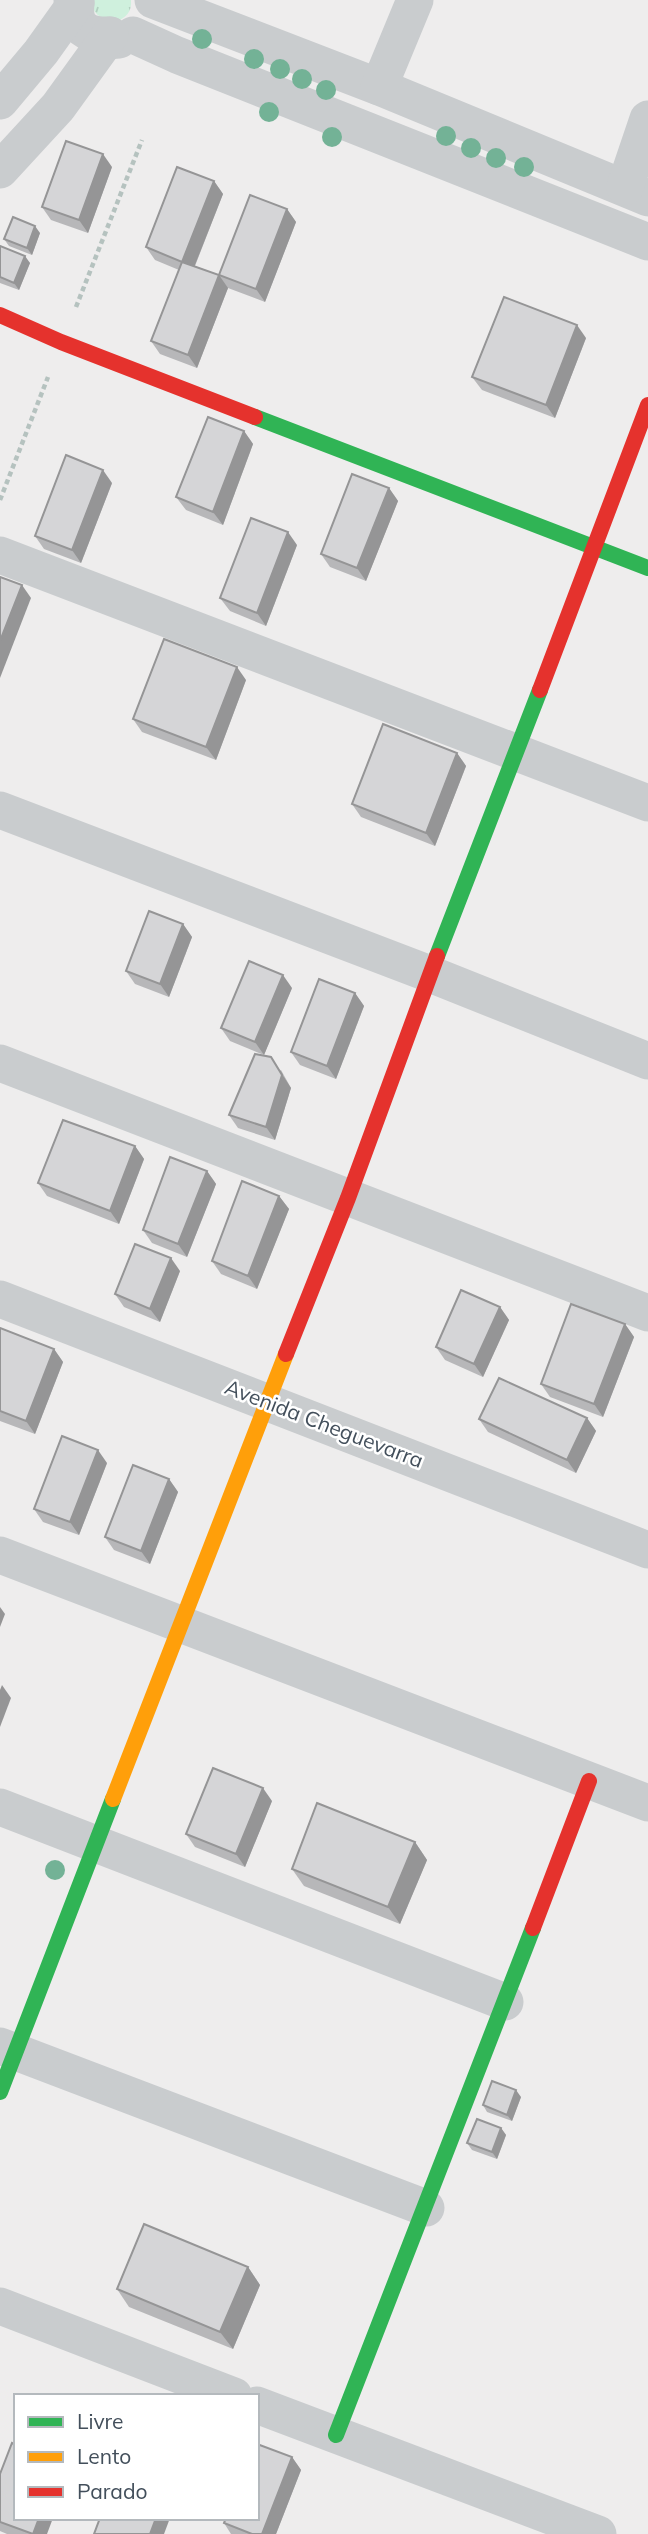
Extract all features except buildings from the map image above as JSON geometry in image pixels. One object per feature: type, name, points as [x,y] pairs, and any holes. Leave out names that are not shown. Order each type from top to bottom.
[{"type":"street","points":[[74,2],[75,16],[82,28],[93,36],[121,35],[144,26],[153,0],[379,87],[636,192],[648,119]]},
{"type":"street","points":[[379,87],[415,0]]},
{"type":"street","points":[[5,88],[74,2]]},
{"type":"street","points":[[0,170],[121,35]]},
{"type":"street","points":[[121,35],[648,242]]},
{"type":"street","points":[[0,315],[61,342],[648,568]]},
{"type":"street","points":[[0,2092],[8,2049],[96,1845],[348,1198],[430,974],[648,405]]},
{"type":"street","points":[[0,555],[648,803]]},
{"type":"street","points":[[0,810],[430,974],[648,1061]]},
{"type":"street","points":[[0,1063],[648,1313]]},
{"type":"street","name":"Avenida Cheguevarra","points":[[0,1299],[648,1550]]},
{"type":"street","points":[[0,1555],[648,1803]]},
{"type":"street","points":[[336,2435],[589,1781]]},
{"type":"street","points":[[0,1807],[505,2002]]},
{"type":"street","points":[[8,2049],[426,2208]]},
{"type":"street","points":[[0,2306],[229,2394]]},
{"type":"street","points":[[259,2405],[598,2534]]},
{"type":"green space","points":[[92,0],[131,0],[129,11],[115,22],[96,13]]},
{"type":"traffic: fast","points":[[255,417],[648,568]]},
{"type":"traffic: fast","points":[[437,956],[540,690]]},
{"type":"traffic: fast","points":[[0,2092],[113,1799]]},
{"type":"traffic: fast","points":[[336,2435],[533,1928]]},
{"type":"traffic: slow","points":[[113,1799],[286,1354]]},
{"type":"traffic: jam","points":[[0,315],[61,342],[255,417]]},
{"type":"traffic: jam","points":[[540,690],[648,405]]},
{"type":"traffic: jam","points":[[286,1354],[348,1198],[437,956]]},
{"type":"traffic: jam","points":[[533,1928],[589,1781]]}]
